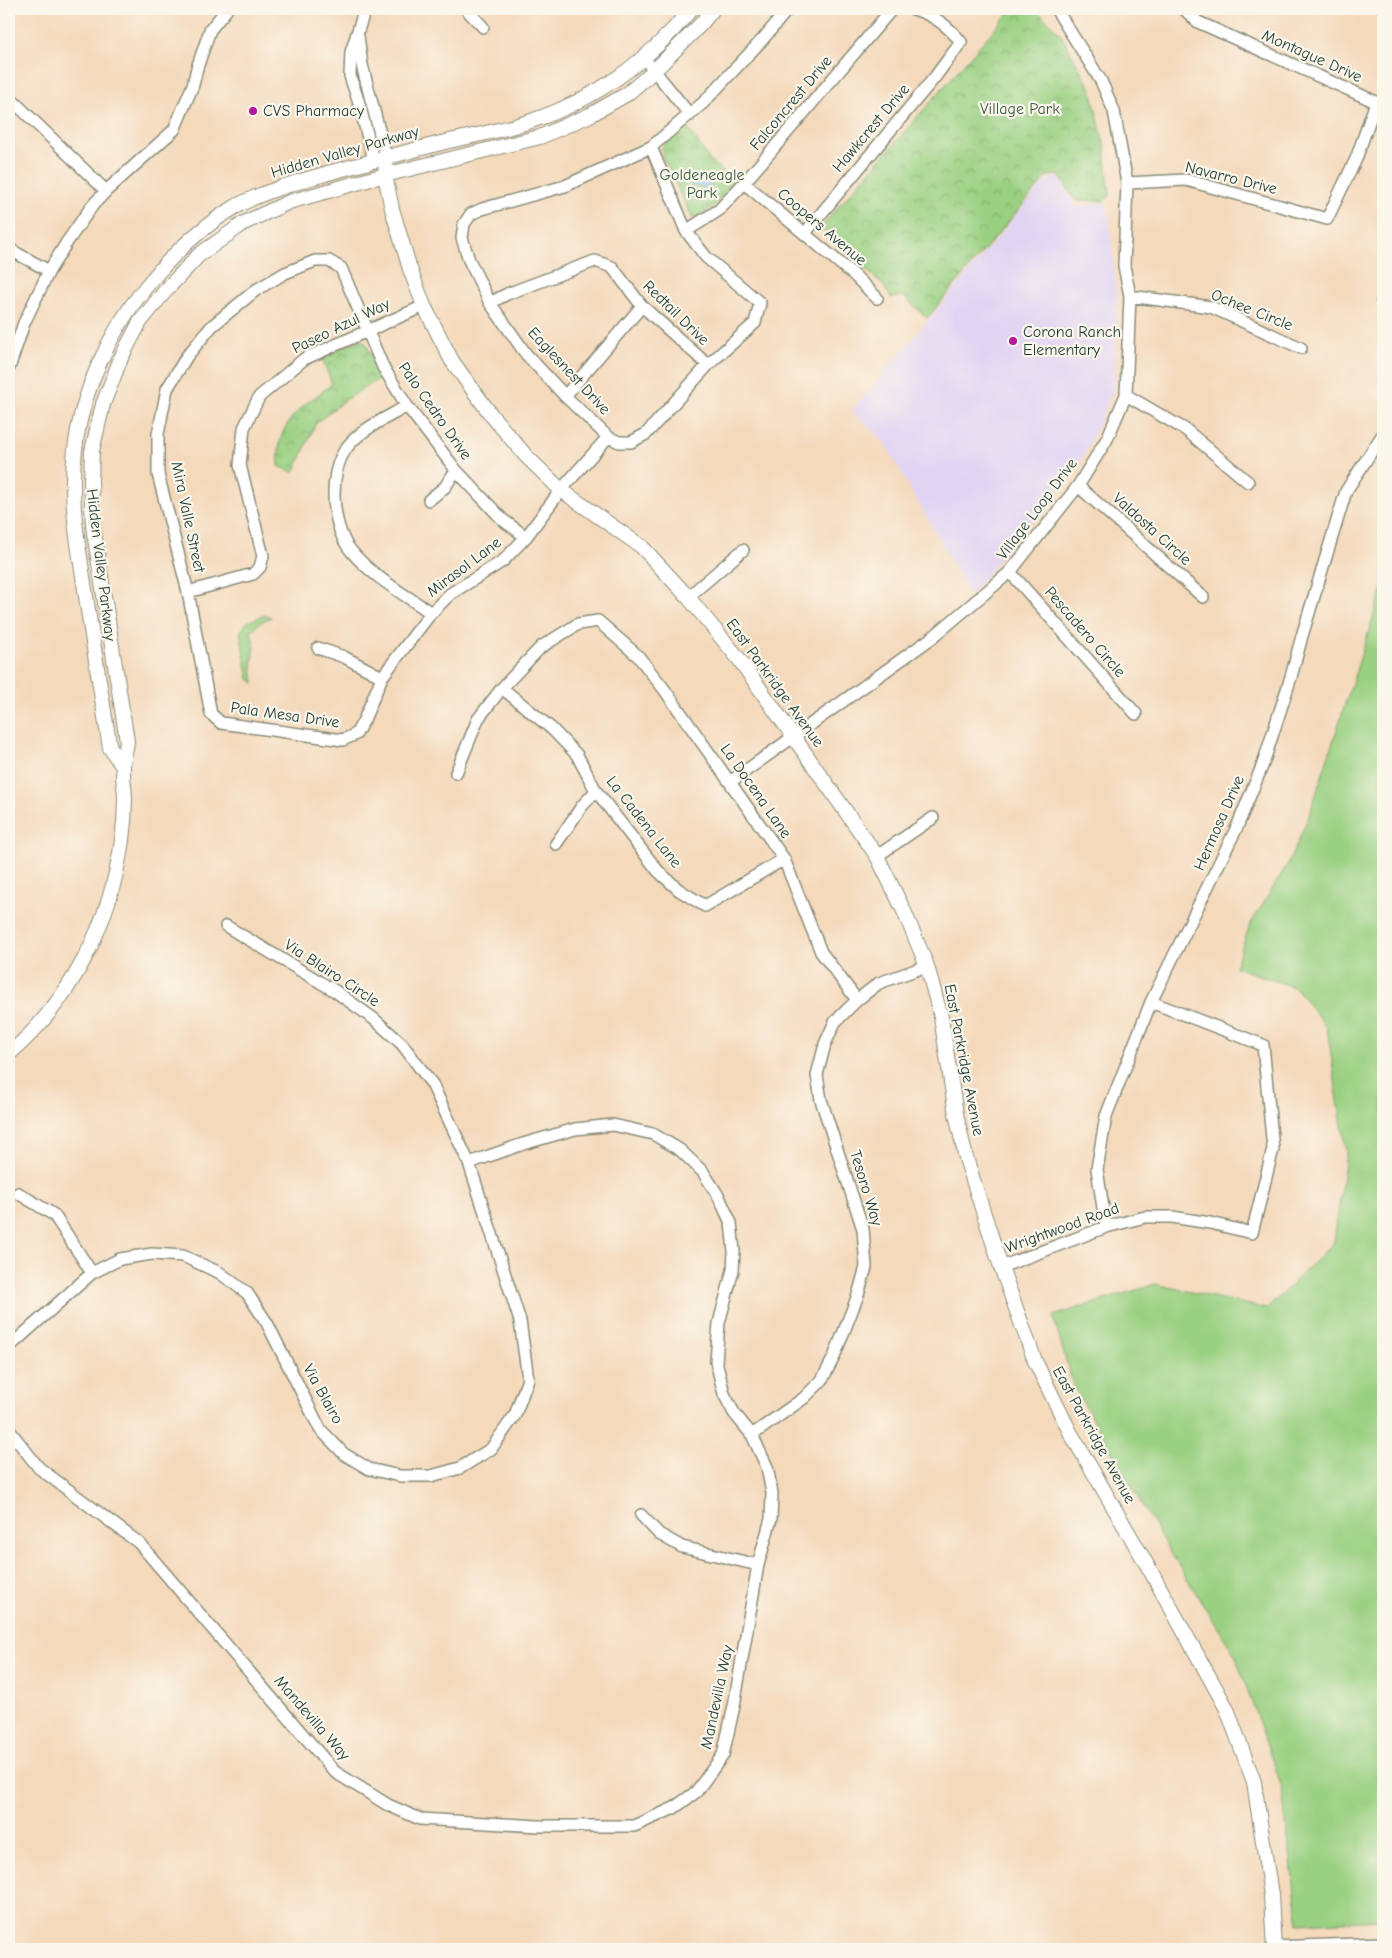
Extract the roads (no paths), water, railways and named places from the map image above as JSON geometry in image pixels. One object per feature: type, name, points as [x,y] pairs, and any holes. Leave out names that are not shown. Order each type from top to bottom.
[{"type":"main road","name":"Hidden Valley Parkway","points":[[123,767],[110,748],[76,528],[73,481],[74,449],[86,399],[105,350],[126,312],[153,278],[187,242],[235,207],[283,186],[534,120],[582,99],[617,79],[644,58],[691,9]]},
{"type":"main road","name":"Hidden Valley Parkway","points":[[9,1054],[45,1017],[64,993],[85,960],[101,923],[114,878],[122,840],[125,800],[123,767],[127,741],[93,526],[92,451],[103,404],[121,358],[140,322],[166,290],[199,256],[244,223],[290,202],[385,175],[540,137],[590,115],[620,98],[654,71],[702,23],[713,9]]},
{"type":"main road","name":"East Parkridge Avenue","points":[[380,159],[392,209],[410,269],[424,306],[452,361],[492,416],[526,456],[561,490],[642,548],[688,597],[739,659],[877,856],[904,911],[927,966],[941,1017],[956,1114],[964,1149],[1001,1267],[1035,1362],[1070,1432],[1150,1570],[1227,1709],[1254,1782],[1271,1895],[1274,1948]]},
{"type":"street","points":[[9,368],[11,351],[49,271],[66,242],[92,206],[106,191],[174,130],[193,86],[210,30],[227,9]]},
{"type":"street","points":[[366,9],[358,35],[380,159]]},
{"type":"street","points":[[466,9],[483,27]]},
{"type":"street","points":[[708,365],[755,323],[760,303],[706,257],[686,231],[651,147],[703,103],[788,9]]},
{"type":"street","name":"Falconcrest Drive","points":[[686,231],[718,210],[744,184],[892,9]]},
{"type":"street","name":"Hawkcrest Drive","points":[[805,233],[935,77],[961,42],[950,29],[914,9]]},
{"type":"street","name":"Village Loop Drive","points":[[730,782],[932,637],[1010,572],[1078,486],[1107,439],[1126,394],[1130,296],[1124,266],[1127,183],[1114,111],[1101,81],[1056,9]]},
{"type":"street","name":"Montague Drive","points":[[1184,9],[1198,22],[1376,102],[1356,159],[1326,219]]},
{"type":"street","points":[[644,58],[690,115]]},
{"type":"street","points":[[9,97],[106,191]]},
{"type":"street","name":"Eaglesnest Drive","points":[[651,147],[565,186],[482,209],[471,214],[464,224],[462,238],[469,260],[490,303],[526,354],[565,396],[608,437],[619,442],[631,442],[646,434],[708,365]]},
{"type":"street","name":"Navarro Drive","points":[[1127,183],[1186,180],[1326,219]]},
{"type":"street","name":"Coopers Avenue","points":[[744,184],[805,233],[855,276],[877,298]]},
{"type":"street","points":[[9,249],[49,271]]},
{"type":"street","name":"Palo Cedro Drive","points":[[329,260],[341,268],[369,329],[383,367],[407,406],[456,470],[503,520],[526,536]]},
{"type":"street","name":"Mira Valle Street","points":[[211,714],[188,592],[158,474],[158,434],[167,389],[187,356],[212,326],[256,290],[285,272],[315,261],[329,260]]},
{"type":"street","name":"Redtail Drive","points":[[490,303],[507,294],[595,261],[612,267],[642,306],[708,365]]},
{"type":"street","name":"Ochee Circle","points":[[1130,296],[1211,307],[1301,348]]},
{"type":"street","name":"Paseo Azul Way","points":[[188,592],[253,574],[260,567],[263,556],[240,466],[244,428],[259,397],[304,359],[424,306]]},
{"type":"street","points":[[565,396],[642,306]]},
{"type":"street","points":[[1126,394],[1186,430],[1248,482]]},
{"type":"street","points":[[407,406],[359,436],[345,450],[334,474],[334,506],[342,535],[351,551],[376,574],[431,613]]},
{"type":"street","name":"Hermosa Drive","points":[[1106,1227],[1097,1169],[1106,1116],[1151,1002],[1237,827],[1263,764],[1346,491],[1383,434]]},
{"type":"street","name":"Mirasol Lane","points":[[356,734],[364,720],[382,676],[431,613],[450,594],[503,561],[526,536],[561,490],[608,437]]},
{"type":"street","points":[[429,500],[445,487],[456,470]]},
{"type":"street","name":"Valdosta Circle","points":[[1078,486],[1203,597]]},
{"type":"street","points":[[688,597],[743,550]]},
{"type":"street","name":"Pescadero Circle","points":[[1010,572],[1136,714]]},
{"type":"street","name":"La Docena Lane","points":[[502,688],[541,647],[578,624],[598,622],[638,656],[664,689],[784,859],[821,952],[858,1000]]},
{"type":"street","points":[[318,648],[344,657],[382,676]]},
{"type":"street","points":[[456,773],[478,719],[502,688]]},
{"type":"street","name":"La Cadena Lane","points":[[502,688],[552,729],[577,755],[596,791],[658,871],[679,890],[705,906],[784,859]]},
{"type":"street","name":"Pala Mesa Drive","points":[[211,714],[221,723],[251,728],[344,740],[356,734]]},
{"type":"street","points":[[556,844],[582,806],[596,791]]},
{"type":"street","points":[[877,856],[932,818]]},
{"type":"street","name":"Via Blairo Circle","points":[[226,926],[335,991],[374,1019],[402,1044],[432,1084],[469,1162]]},
{"type":"street","name":"Tesoro Way","points":[[752,1435],[804,1398],[822,1380],[834,1357],[858,1295],[866,1266],[863,1229],[821,1100],[817,1075],[825,1044],[835,1022],[878,983],[927,966]]},
{"type":"street","name":"Wrightwood Road","points":[[1001,1267],[1106,1227],[1145,1217],[1172,1217],[1210,1223],[1252,1233],[1273,1150],[1263,1045],[1151,1002]]},
{"type":"street","name":"Mandevilla Way","points":[[9,1430],[39,1468],[139,1543],[335,1772],[388,1805],[420,1819],[538,1826],[634,1826],[674,1808],[696,1792],[723,1755],[734,1706],[758,1565],[771,1519],[772,1493],[767,1467],[752,1435],[734,1413],[724,1394],[716,1361],[719,1323],[733,1270],[734,1251],[731,1223],[719,1196],[703,1172],[680,1150],[652,1134],[613,1125],[575,1129],[469,1162]]},
{"type":"street","name":"Via Blairo","points":[[9,1347],[92,1273],[120,1259],[152,1254],[183,1256],[220,1273],[247,1293],[268,1323],[320,1429],[344,1454],[369,1469],[400,1476],[431,1476],[460,1468],[491,1449],[515,1415],[528,1379],[520,1322],[469,1162]]},
{"type":"street","points":[[18,1193],[54,1216],[92,1273]]},
{"type":"street","points":[[641,1515],[659,1534],[682,1547],[758,1565]]},
{"type":"street","points":[[1274,1948],[1383,1943]]},
{"type":"water","points":[[703,175],[712,183],[710,188],[690,184],[691,177]]},
{"type":"place","name":"CVS Pharmacy","points":[[253,111]]},
{"type":"place","name":"Corona Ranch Elementary","points":[[1013,341]]},
{"type":"park label","name":"Village Park","points":[[1020,109]]},
{"type":"park label","name":"Goldeneagle Park","points":[[702,184]]}]
